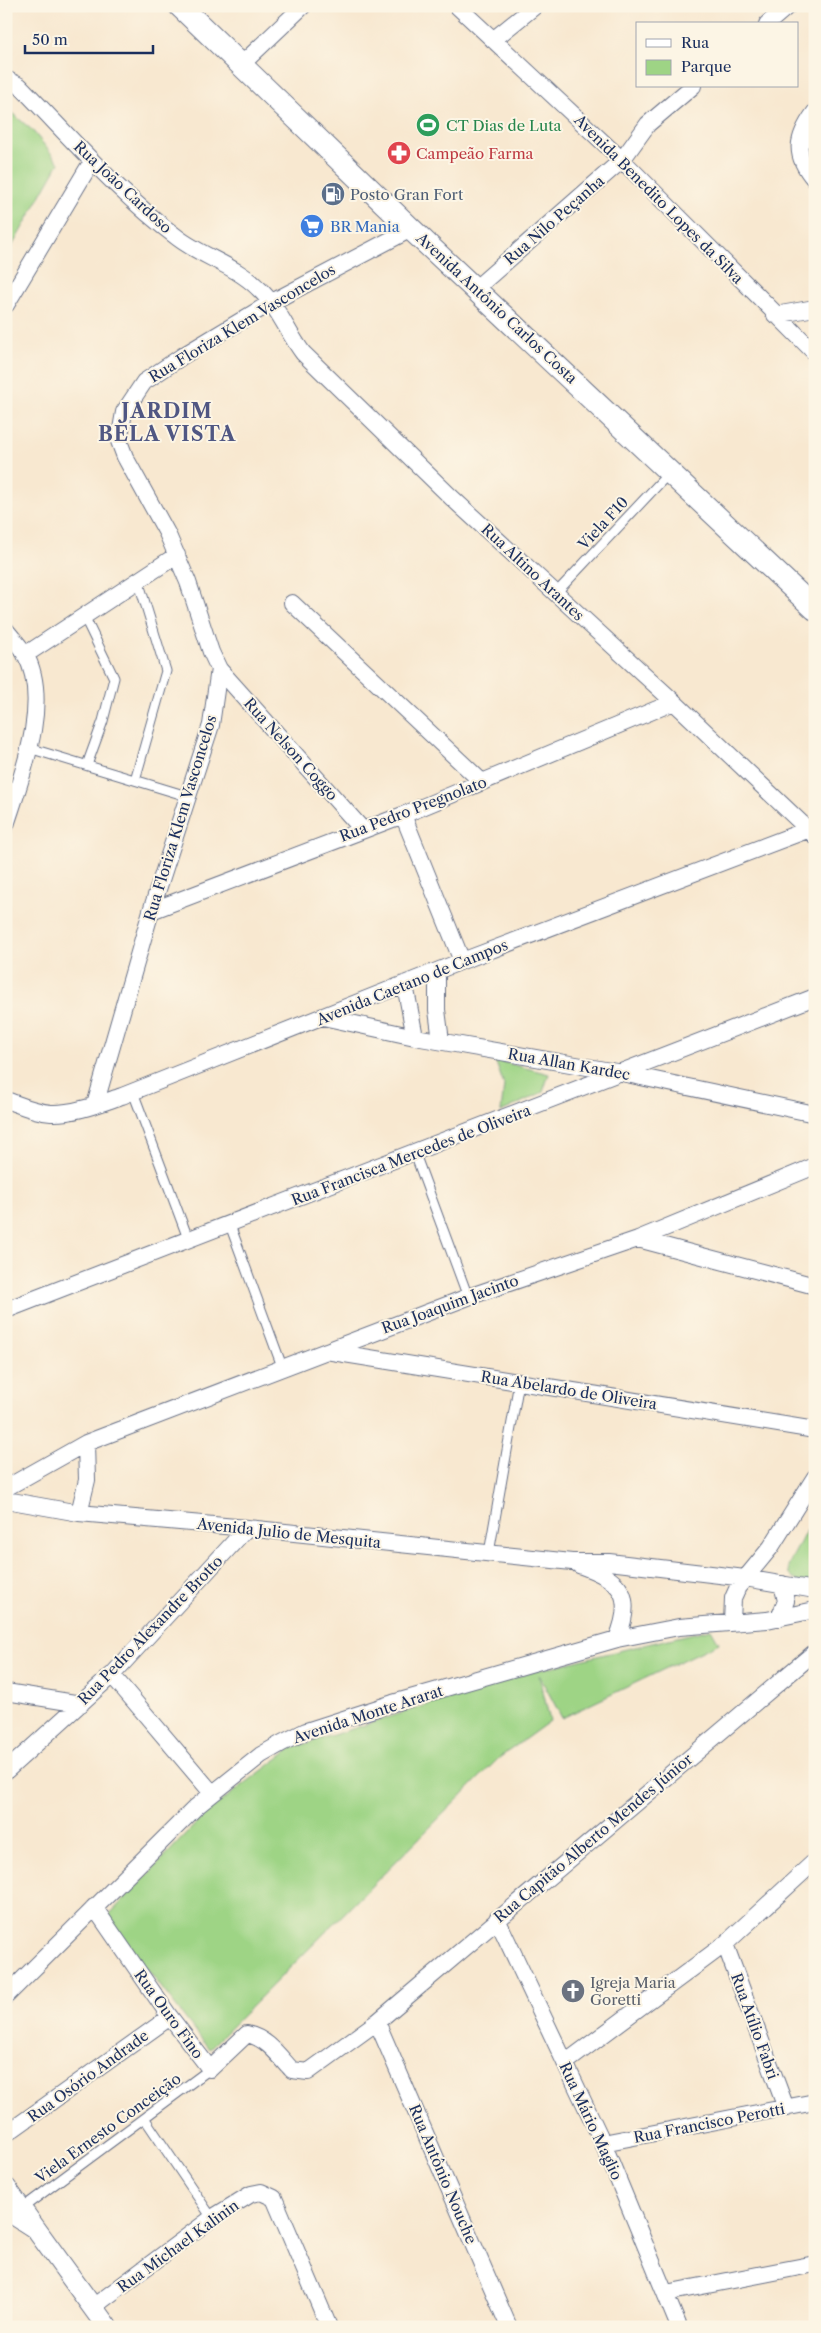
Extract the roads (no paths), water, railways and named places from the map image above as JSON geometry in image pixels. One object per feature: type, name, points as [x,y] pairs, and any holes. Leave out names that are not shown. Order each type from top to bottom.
[{"type":"main road","name":"Avenida Antônio Carlos Costa","points":[[180,6],[411,228],[815,608]]},
{"type":"street","points":[[242,64],[303,6]]},
{"type":"street","name":"Avenida Benedito Lopes da Silva","points":[[457,6],[622,160],[815,353]]},
{"type":"street","points":[[493,40],[535,6]]},
{"type":"street","points":[[769,22],[788,6]]},
{"type":"street","name":"Rua João Cardoso","points":[[6,79],[20,86],[92,161],[144,211],[179,239],[238,273],[257,287],[272,302]]},
{"type":"street","name":"Rua Nilo Peçanha","points":[[476,289],[622,160],[648,124],[691,88]]},
{"type":"street","points":[[815,112],[804,127],[798,146],[802,158],[815,180]]},
{"type":"street","points":[[6,304],[92,161]]},
{"type":"street","name":"Rua Floriza Klem Vasconcelos","points":[[95,1105],[151,911],[211,725],[219,669],[177,555],[125,457],[119,441],[124,412],[144,382],[184,355],[272,302],[411,228]]},
{"type":"street","name":"Rua Altino Arantes","points":[[272,302],[291,338],[303,353],[451,497],[813,831]]},
{"type":"street","points":[[775,315],[815,308]]},
{"type":"street","points":[[25,655],[177,555]]},
{"type":"street","points":[[292,603],[482,782]]},
{"type":"street","points":[[6,630],[25,655],[33,677],[35,703],[29,748],[6,825]]},
{"type":"street","name":"Rua Nelson Coggo","points":[[219,669],[362,829]]},
{"type":"street","name":"Rua Pedro Pregnolato","points":[[151,911],[402,815],[674,702]]},
{"type":"street","points":[[402,815],[462,961]]},
{"type":"street","name":"Avenida Caetano de Campos","points":[[6,1100],[52,1113],[95,1105],[133,1092],[462,961],[813,831]]},
{"type":"street","points":[[437,972],[437,1010],[440,1041]]},
{"type":"street","points":[[405,985],[414,1037]]},
{"type":"street","name":"Rua Francisca Mercedes de Oliveira","points":[[6,1310],[415,1154],[815,997]]},
{"type":"street","name":"Rua Allan Kardec","points":[[323,1017],[414,1037],[622,1073],[815,1114]]},
{"type":"street","points":[[788,1108],[815,1124]]},
{"type":"street","points":[[808,1168],[815,1151]]},
{"type":"street","name":"Rua Joaquim Jacinto","points":[[6,1488],[86,1443],[283,1369],[324,1350],[468,1297],[638,1239],[808,1168]]},
{"type":"street","points":[[638,1239],[815,1286]]},
{"type":"street","name":"Rua Abelardo de Oliveira","points":[[324,1350],[815,1430]]},
{"type":"street","points":[[79,1513],[87,1480],[86,1443]]},
{"type":"street","points":[[732,1623],[734,1598],[745,1578],[771,1547],[815,1477]]},
{"type":"street","name":"Avenida Julio de Mesquita","points":[[6,1500],[79,1513],[247,1528],[572,1562],[609,1562],[745,1578],[815,1592]]},
{"type":"street","name":"Rua Pedro Alexandre Brotto","points":[[6,1771],[112,1675],[247,1528]]},
{"type":"street","name":"Avenida Julio de Mesquita","points":[[572,1562],[606,1577],[621,1592],[626,1611],[617,1639]]},
{"type":"street","points":[[780,1618],[786,1601],[782,1584]]},
{"type":"street","points":[[812,1610],[815,1592]]},
{"type":"street","name":"Avenida Monte Ararat","points":[[6,1996],[94,1907],[212,1793],[261,1755],[306,1731],[393,1703],[617,1639],[679,1626],[780,1618],[812,1610]]},
{"type":"street","name":"Rua Capitão Alberto Mendes Júnior","points":[[377,2022],[813,1651]]},
{"type":"street","points":[[112,1675],[212,1793]]},
{"type":"street","points":[[6,1692],[80,1704]]},
{"type":"street","points":[[565,2063],[725,1944],[815,1861]]},
{"type":"street","name":"Rua Ouro Fino","points":[[94,1907],[170,2017],[210,2069],[247,2034],[257,2036],[267,2043],[292,2070],[308,2072],[377,2022]]},
{"type":"street","name":"Rua Mário Maglio","points":[[497,1919],[603,2143],[680,2327]]},
{"type":"street","name":"Rua Atílio Fabri","points":[[725,1944],[786,2108]]},
{"type":"street","name":"Rua Osório Andrade","points":[[6,2134],[170,2017]]},
{"type":"street","name":"Rua Antônio Nouche","points":[[377,2022],[508,2327]]},
{"type":"street","name":"Rua Francisco Perotti","points":[[603,2143],[815,2102]]},
{"type":"street","points":[[6,2188],[13,2211],[42,2236],[107,2327]]},
{"type":"street","name":"Rua Michael Kalinin","points":[[93,2307],[212,2218],[251,2194],[260,2192],[274,2198],[329,2327]]},
{"type":"street","points":[[666,2293],[815,2264]]},
{"type":"lane","points":[[798,146],[815,140]]},
{"type":"lane","name":"Viela F10","points":[[556,593],[670,471]]},
{"type":"lane","points":[[136,780],[166,671],[138,580]]},
{"type":"lane","points":[[84,616],[114,678],[103,721],[87,765]]},
{"type":"lane","points":[[29,748],[187,796]]},
{"type":"lane","points":[[133,1092],[189,1241]]},
{"type":"lane","points":[[415,1154],[468,1297]]},
{"type":"lane","points":[[230,1225],[283,1369]]},
{"type":"lane","points":[[489,1553],[519,1382]]},
{"type":"lane","name":"Viela Ernesto Conceição","points":[[13,2211],[145,2119],[210,2069]]},
{"type":"lane","points":[[145,2119],[212,2218]]},
{"type":"place","name":"CT Dias de Luta","points":[[428,125]]},
{"type":"place","name":"Campeão Farma","points":[[399,153]]},
{"type":"place","name":"Posto Gran Fort","points":[[333,194]]},
{"type":"place","name":"BR Mania","points":[[312,226]]},
{"type":"place","name":"Igreja Maria Goretti","points":[[573,1991]]},
{"type":"district","name":"JARDIM BELA VISTA","points":[[167,422]]}]
